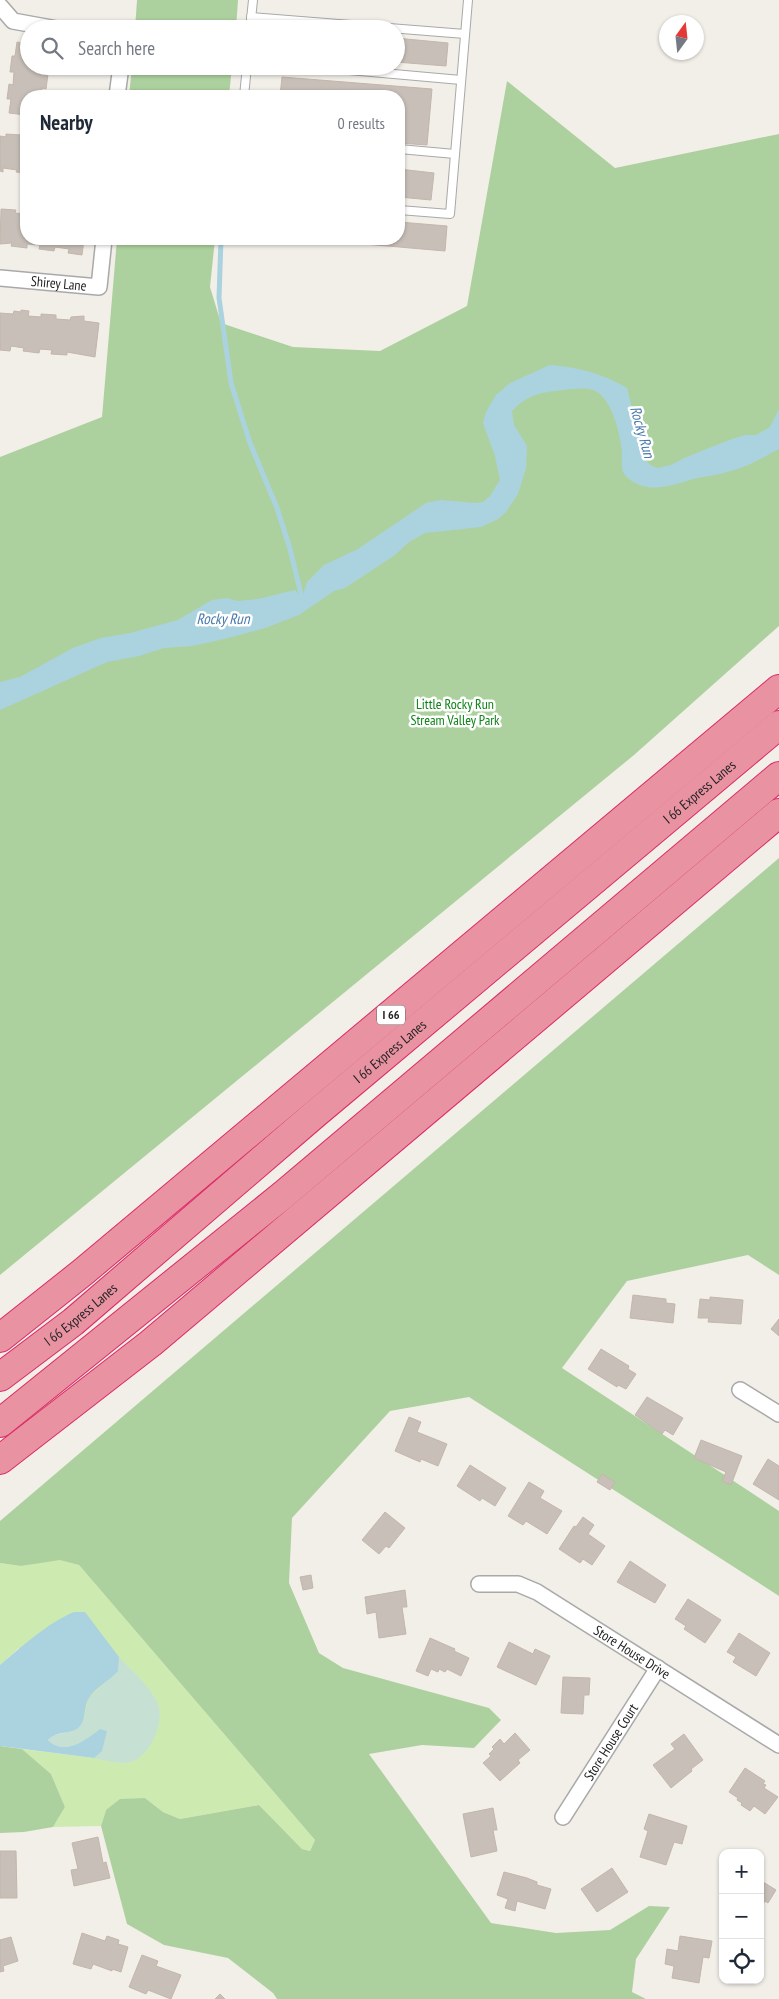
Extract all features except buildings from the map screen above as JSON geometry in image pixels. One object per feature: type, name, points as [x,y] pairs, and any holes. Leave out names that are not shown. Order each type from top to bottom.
[{"type":"highway","name":"I 66","points":[[0,1338],[83,1272],[779,689]]},
{"type":"highway","name":"I 66 Express Lanes","points":[[0,1377],[73,1322],[315,1114],[779,725]]},
{"type":"highway","points":[[0,1423],[283,1195],[779,776]]},
{"type":"highway","points":[[0,1460],[158,1337],[779,813]]},
{"type":"street","points":[[0,6],[13,21],[20,22]]},
{"type":"street","points":[[118,90],[120,75]]},
{"type":"street","name":"Shirey Lane","points":[[0,278],[99,287],[103,245]]},
{"type":"street","points":[[740,1390],[779,1414]]},
{"type":"street","name":"Store House Drive","points":[[479,1584],[518,1584],[537,1592],[779,1745]]},
{"type":"street","name":"Store House Court","points":[[563,1816],[658,1668]]},
{"type":"lane","points":[[251,20],[253,0]]},
{"type":"lane","points":[[405,210],[450,214],[468,0]]},
{"type":"lane","points":[[251,17],[289,20]]},
{"type":"lane","points":[[405,29],[465,34]]},
{"type":"lane","points":[[245,90],[246,75]]},
{"type":"lane","points":[[405,75],[462,80]]},
{"type":"lane","points":[[405,150],[455,154]]},
{"type":"green space","points":[[137,0],[238,0],[237,20],[136,20]]},
{"type":"green space","points":[[131,75],[231,75],[230,90],[130,90]]},
{"type":"green space","name":"Little Rocky Run Stream Valley Park","points":[[507,81],[615,168],[779,134],[779,626],[634,755],[0,1275],[0,457],[102,417],[116,245],[214,245],[210,287],[221,323],[293,347],[380,351],[467,306]]},
{"type":"green space","points":[[779,858],[779,1275],[748,1255],[627,1281],[562,1368],[779,1511],[779,1596],[469,1397],[390,1411],[292,1518],[289,1583],[319,1653],[343,1668],[489,1708],[501,1720],[474,1748],[422,1745],[369,1754],[491,1923],[556,1933],[610,1930],[649,1906],[670,1907],[636,1959],[632,1992],[646,1999],[277,1999],[273,1993],[228,1958],[164,1945],[127,1924],[101,1826],[106,1810],[120,1799],[145,1798],[163,1812],[180,1819],[259,1805],[302,1849],[310,1851],[315,1840],[79,1565],[60,1560],[21,1566],[0,1563],[0,1521]]},
{"type":"green space","points":[[60,1559],[79,1565],[315,1840],[310,1851],[302,1849],[259,1805],[180,1819],[163,1812],[145,1798],[106,1810],[101,1826],[53,1827],[65,1807],[51,1774],[22,1749],[95,1758],[19,1648],[0,1665],[0,1563],[21,1566]]},
{"type":"green space","points":[[119,1657],[140,1678],[157,1702],[160,1718],[158,1727],[146,1751],[140,1757],[128,1762],[119,1763],[94,1758],[102,1750],[107,1731],[100,1729],[74,1745],[61,1747],[54,1745],[48,1740],[54,1735],[72,1731],[84,1719],[88,1699],[117,1671]]},
{"type":"green space","points":[[0,1746],[22,1749],[51,1774],[65,1807],[53,1827],[24,1832],[0,1833]]},
{"type":"water","name":"Rocky Run","points":[[550,365],[590,372],[627,388],[645,459],[650,465],[658,468],[671,465],[732,439],[745,435],[756,435],[770,427],[779,409],[779,449],[741,468],[720,474],[662,487],[645,486],[625,476],[622,467],[621,446],[614,418],[610,408],[600,394],[590,389],[578,388],[535,395],[523,401],[512,411],[514,425],[527,446],[526,468],[518,494],[506,512],[498,519],[481,527],[425,533],[409,542],[395,555],[345,588],[334,591],[299,615],[265,628],[224,639],[192,646],[164,648],[139,656],[107,662],[0,710],[0,682],[20,677],[73,648],[101,638],[130,633],[178,620],[212,600],[227,598],[238,601],[258,599],[295,590],[302,598],[307,582],[324,565],[358,549],[426,503],[440,500],[483,502],[490,496],[500,480],[495,456],[483,423],[486,412],[496,395],[510,383]]},
{"type":"water","points":[[74,1612],[85,1612],[119,1657],[118,1671],[89,1698],[79,1727],[75,1730],[56,1735],[48,1740],[54,1745],[68,1747],[81,1742],[100,1729],[107,1731],[102,1751],[94,1758],[0,1746],[0,1665],[45,1628]]},
{"type":"waterway","points":[[221,245],[219,298],[231,383],[250,443],[277,508],[290,549],[302,598]]}]
